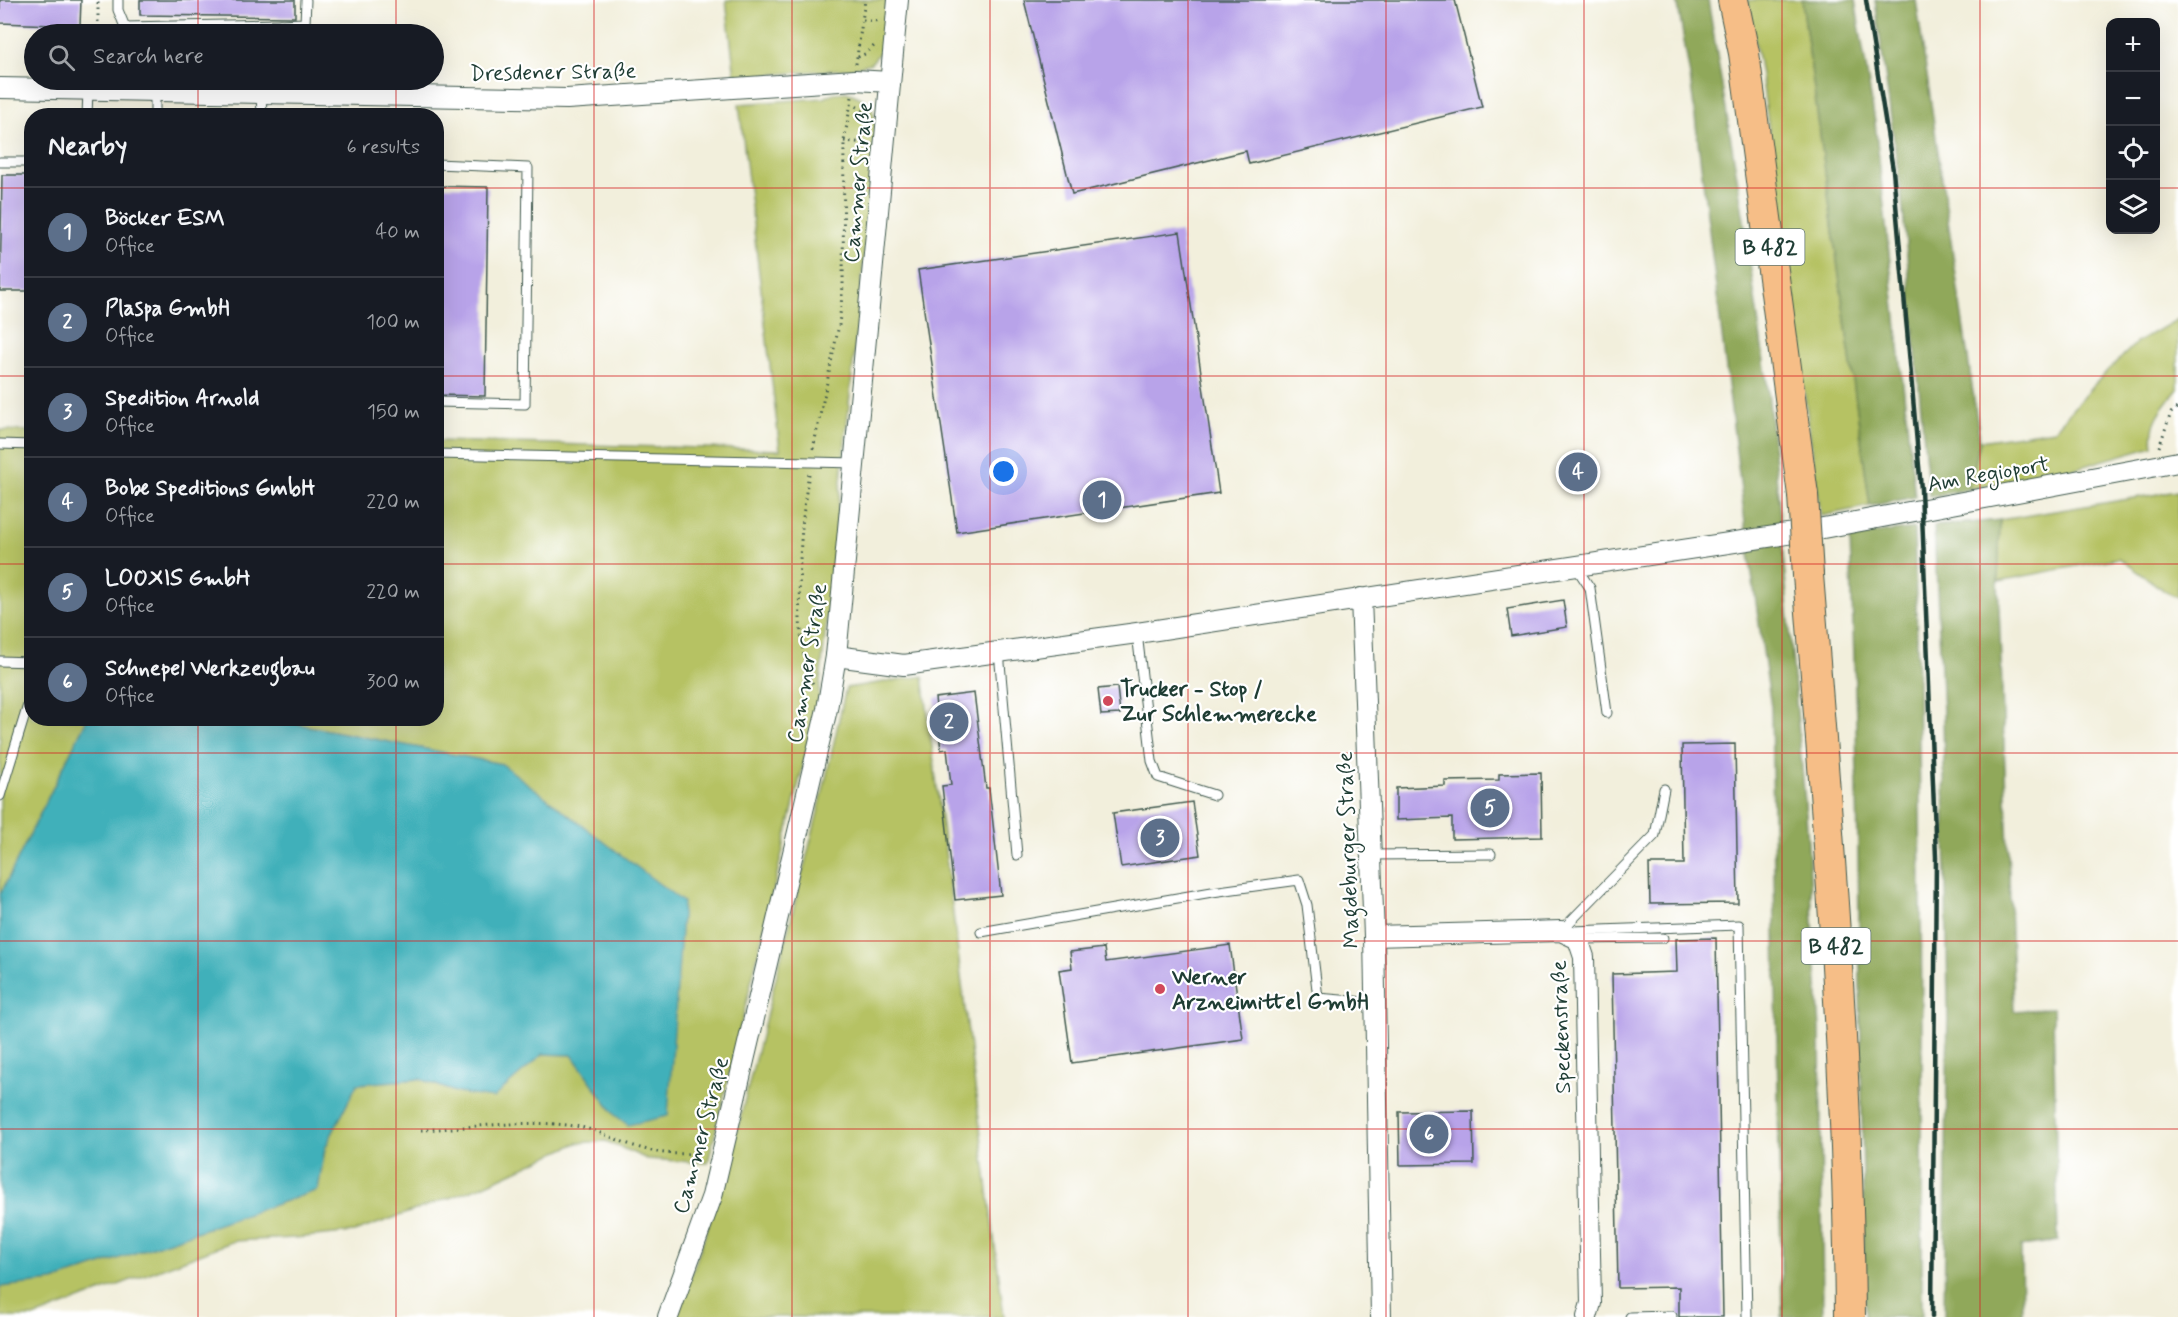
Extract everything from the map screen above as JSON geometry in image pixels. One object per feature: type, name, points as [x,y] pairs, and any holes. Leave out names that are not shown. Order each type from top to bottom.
[{"type":"main road","name":"B 482","points":[[1733,0],[1744,53],[1803,495],[1834,888],[1849,1206],[1850,1317]]},
{"type":"street","name":"Cammer Straße","points":[[668,1317],[712,1196],[724,1151],[827,709],[836,656],[856,463],[898,0]]},
{"type":"street","name":"Dresdener Straße","points":[[88,90],[274,91],[567,99],[855,80],[890,82]]},
{"type":"street","name":"Dresdener Straße","points":[[0,88],[24,89]]},
{"type":"street","name":"Am Regioport","points":[[1576,567],[1808,531],[2178,462]]},
{"type":"street","points":[[836,656],[904,665],[1137,633],[1576,567]]},
{"type":"street","name":"Magdeburger Straße","points":[[1361,598],[1376,1003],[1382,1317]]},
{"type":"street","name":"Speckenstraße","points":[[1374,936],[1569,935],[1584,957],[1591,1303],[1587,1317]]},
{"type":"lane","points":[[118,0],[118,10],[124,24]]},
{"type":"lane","points":[[280,24],[306,23],[306,0]]},
{"type":"lane","points":[[87,108],[88,90]]},
{"type":"lane","points":[[266,108],[274,91]]},
{"type":"lane","points":[[155,108],[156,92]]},
{"type":"lane","points":[[0,162],[24,162]]},
{"type":"lane","points":[[444,164],[528,168],[525,404],[444,402]]},
{"type":"lane","points":[[0,444],[24,445]]},
{"type":"lane","points":[[444,454],[856,463]]},
{"type":"lane","points":[[1576,567],[1590,588],[1607,712]]},
{"type":"lane","points":[[1137,633],[1152,761],[1158,777],[1214,795]]},
{"type":"lane","points":[[999,652],[1017,855]]},
{"type":"lane","points":[[0,662],[24,662]]},
{"type":"lane","points":[[0,796],[24,718]]},
{"type":"lane","points":[[1569,935],[1655,834],[1664,789]]},
{"type":"lane","points":[[1371,855],[1491,854]]},
{"type":"lane","points":[[981,932],[1212,892],[1299,880],[1307,905],[1318,998],[1376,1003]]},
{"type":"lane","points":[[1569,935],[1739,925],[1747,1317]]},
{"type":"lane","points":[[1569,935],[1663,938]]},
{"type":"lane","points":[[1630,1317],[1672,1316]]},
{"type":"path","points":[[98,0],[98,24]]},
{"type":"path","points":[[827,709],[807,674],[802,649],[803,502],[839,325],[843,286],[844,141],[855,80],[865,0]]},
{"type":"path","points":[[878,27],[879,21]]},
{"type":"path","points":[[858,57],[872,49],[875,43]]},
{"type":"path","points":[[850,104],[861,107],[867,129]]},
{"type":"path","points":[[866,143],[867,136]]},
{"type":"path","points":[[2157,467],[2159,444],[2171,413],[2178,407]]},
{"type":"path","points":[[421,1130],[531,1124],[573,1125],[599,1131],[643,1149],[668,1154],[724,1151]]},
{"type":"green space","points":[[726,0],[887,0],[881,51],[871,63],[849,69],[735,77]]},
{"type":"green space","points":[[1677,0],[1708,0],[1744,220],[1768,390],[1781,526],[1746,531],[1690,76]]},
{"type":"green space","points":[[1748,0],[1802,0],[1870,506],[1821,516],[1763,86]]},
{"type":"green space","points":[[1802,0],[1855,0],[1875,122],[1915,497],[1870,506]]},
{"type":"green space","points":[[1875,0],[1916,0],[1980,441],[1969,489],[1929,497],[1902,200]]},
{"type":"green space","points":[[846,92],[858,96],[871,107],[875,122],[875,153],[818,703],[708,1163],[647,1159],[606,1141],[577,1143],[480,1187],[354,1232],[234,1241],[34,1317],[0,1317],[0,1287],[53,1281],[318,1190],[325,1148],[357,1084],[420,1079],[458,1093],[518,1074],[543,1054],[573,1055],[615,1115],[502,764],[308,726],[444,726],[444,441],[780,450],[739,104],[824,98],[834,93]]},
{"type":"green space","points":[[2178,319],[2178,389],[2158,415],[2153,430],[2153,446],[2063,472],[1969,489],[1980,441],[2054,430],[2091,388],[2136,343]]},
{"type":"green space","points":[[0,430],[24,431],[24,726],[84,726],[0,895]]},
{"type":"green space","points":[[2178,491],[2178,597],[2166,592],[2119,558],[1998,581],[2000,520]]},
{"type":"green space","points":[[2000,520],[1998,581],[2014,1011],[2053,1008],[2058,1241],[2021,1246],[2022,1317],[1944,1317],[1948,1003],[1943,712],[1934,526]]},
{"type":"green space","points":[[1914,528],[1921,922],[1922,1317],[1865,1317],[1856,719],[1850,537]]},
{"type":"green space","points":[[1782,542],[1806,814],[1820,1029],[1823,1317],[1782,1317],[1771,707],[1748,547]]},
{"type":"green space","points":[[923,676],[1004,1317],[677,1317],[726,1174],[820,804],[846,688]]},
{"type":"water","points":[[84,726],[308,726],[502,764],[683,902],[668,1116],[628,1125],[615,1115],[572,1055],[543,1054],[493,1098],[458,1093],[420,1079],[357,1084],[325,1148],[318,1190],[53,1281],[0,1287],[0,895]]},
{"type":"building","points":[[0,0],[81,0],[80,24],[0,23]]},
{"type":"building","points":[[140,0],[295,0],[295,17],[140,15]]},
{"type":"building","points":[[1024,0],[1455,0],[1482,107],[1249,164],[1246,151],[1072,194]]},
{"type":"building","points":[[2,175],[24,175],[24,291],[0,291]]},
{"type":"building","points":[[444,186],[488,187],[485,396],[444,395]]},
{"type":"building","points":[[1180,232],[1219,493],[957,532],[918,270]]},
{"type":"building","points":[[1563,600],[1567,627],[1511,636],[1507,609]]},
{"type":"building","points":[[1117,687],[1120,714],[1101,715],[1098,689]]},
{"type":"building","points":[[974,693],[986,788],[989,788],[1001,895],[955,900],[942,786],[951,785],[947,749],[941,750],[935,698]]},
{"type":"building","points":[[1735,744],[1738,903],[1650,904],[1649,864],[1684,864],[1682,745]]},
{"type":"building","points":[[1541,773],[1542,837],[1452,839],[1452,818],[1396,820],[1396,788],[1445,786],[1445,781],[1499,780],[1499,774]]},
{"type":"building","points":[[1192,802],[1200,855],[1121,867],[1113,813]]},
{"type":"building","points":[[1716,938],[1723,1317],[1679,1317],[1679,1287],[1618,1288],[1612,974],[1677,972],[1676,939]]},
{"type":"building","points":[[1230,945],[1243,1039],[1072,1063],[1059,970],[1072,968],[1070,952],[1104,948],[1106,962]]},
{"type":"building","points":[[1473,1111],[1474,1164],[1400,1165],[1399,1112]]},
{"type":"railway","points":[[1866,0],[1893,170],[1921,489],[1936,857],[1932,1317]]},
{"type":"place","name":"Bobe Speditions GmbH","points":[[1578,472]]},
{"type":"place","name":"Böcker ESM","points":[[1102,500]]},
{"type":"place","name":"Trucker - Stop / Zur Schlemmerecke","points":[[1108,701]]},
{"type":"place","name":"Plaspa GmbH","points":[[949,722]]},
{"type":"place","name":"LOOXIS GmbH","points":[[1490,808]]},
{"type":"place","name":"Spedition Arnold","points":[[1160,838]]},
{"type":"place","name":"Werner Arzneimittel GmbH","points":[[1160,989]]},
{"type":"place","name":"Schnepel Werkzeugbau","points":[[1429,1134]]}]
